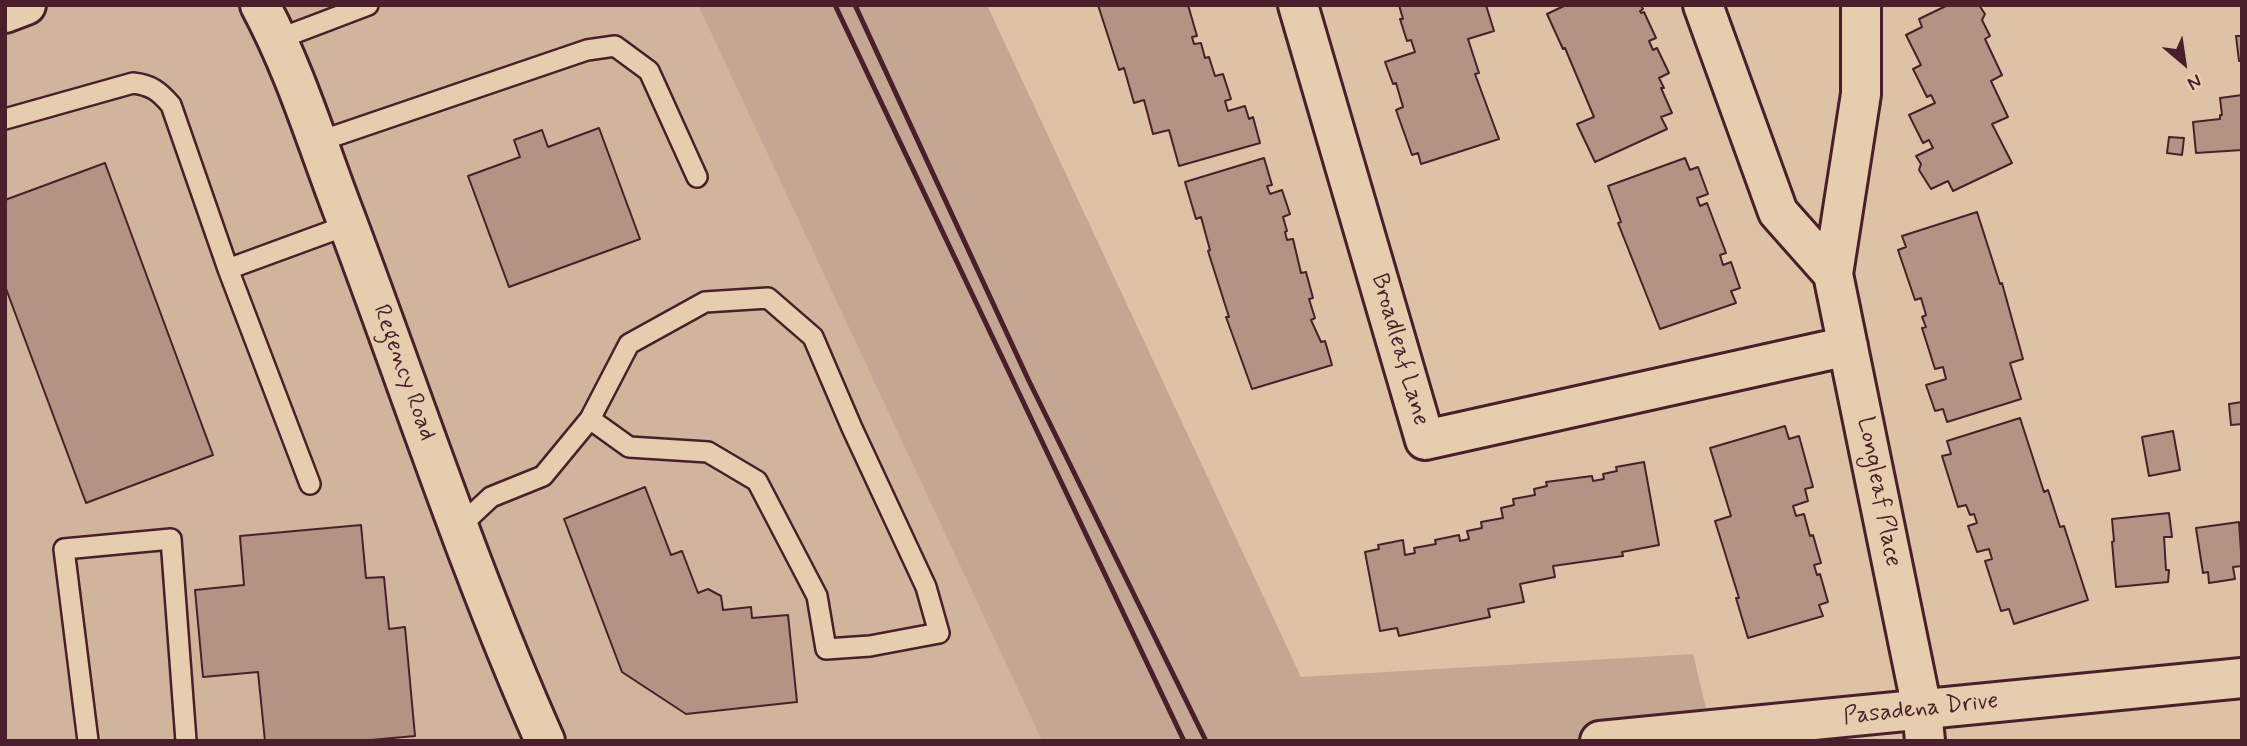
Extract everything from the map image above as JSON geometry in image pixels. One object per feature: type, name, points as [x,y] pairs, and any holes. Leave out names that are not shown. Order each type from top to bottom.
[{"type":"street","points":[[5,13],[26,5]]},
{"type":"street","name":"Regency Road","points":[[260,5],[317,142],[459,527],[545,741]]},
{"type":"street","name":"Broadleaf Lane","points":[[1298,5],[1425,440],[1848,346]]},
{"type":"street","points":[[1703,5],[1777,212],[1833,274]]},
{"type":"street","name":"Longleaf Place","points":[[1861,5],[1861,94],[1833,274],[1923,725]]},
{"type":"street","name":"Pasadena Drive","points":[[1600,741],[1923,725],[2242,678]]},
{"type":"lane","points":[[276,40],[368,5]]},
{"type":"lane","points":[[317,142],[587,50],[615,46],[649,71],[697,177]]},
{"type":"lane","points":[[5,119],[133,83],[149,85],[170,105],[228,269],[310,484]]},
{"type":"lane","points":[[228,269],[348,225]]},
{"type":"lane","points":[[459,527],[491,497],[543,476],[590,419],[629,344],[705,302],[768,298],[813,337],[926,587],[939,633],[870,646],[826,649],[817,596],[757,481],[708,452],[629,447],[590,419]]},
{"type":"lane","points":[[88,741],[64,549],[170,538],[186,741]]},
{"type":"shaded area","points":[[5,5],[698,5],[1042,741],[5,741]]},
{"type":"shaded area","points":[[698,5],[987,5],[1301,677],[1693,654],[1714,741],[1042,741]]},
{"type":"building","points":[[1098,5],[1188,5],[1197,36],[1192,37],[1194,44],[1201,43],[1205,58],[1209,57],[1215,76],[1223,74],[1231,99],[1225,101],[1228,111],[1245,106],[1249,119],[1253,117],[1260,143],[1179,166],[1169,130],[1153,134],[1144,100],[1134,103],[1124,68],[1119,70]]},
{"type":"building","points":[[1399,5],[1486,5],[1494,31],[1468,39],[1479,73],[1475,74],[1499,139],[1421,164],[1418,153],[1412,155],[1396,110],[1403,107],[1396,83],[1393,84],[1385,62],[1415,52],[1411,40],[1407,41]]},
{"type":"building","points":[[1566,5],[1641,5],[1643,9],[1640,11],[1644,12],[1656,38],[1649,41],[1653,50],[1657,48],[1669,73],[1659,78],[1672,113],[1661,117],[1667,129],[1595,162],[1577,124],[1594,117],[1565,48],[1563,49],[1547,14]]},
{"type":"building","points":[[1948,5],[1979,5],[1985,14],[1982,20],[1990,36],[1985,39],[2002,75],[1991,81],[2008,117],[1992,124],[2012,163],[1953,191],[1948,181],[1931,189],[1919,170],[1921,164],[1916,156],[1933,148],[1929,140],[1923,143],[1909,115],[1935,103],[1931,95],[1927,97],[1913,69],[1921,65],[1906,35],[1922,27],[1919,19]]},
{"type":"building","points":[[2236,36],[2242,36],[2242,61],[2239,61]]},
{"type":"building","points":[[2242,95],[2242,150],[2196,153],[2193,122],[2220,119],[2220,98]]},
{"type":"building","points":[[599,128],[640,239],[509,287],[468,176],[520,157],[514,140],[542,130],[548,147]]},
{"type":"building","points":[[2169,137],[2184,138],[2182,155],[2167,153]]},
{"type":"building","points":[[1264,158],[1272,185],[1267,186],[1270,194],[1282,190],[1290,214],[1283,217],[1287,240],[1293,239],[1301,273],[1306,272],[1313,298],[1309,299],[1315,318],[1311,320],[1321,342],[1325,341],[1332,365],[1252,389],[1226,317],[1229,317],[1208,251],[1210,250],[1201,217],[1196,219],[1185,182]]},
{"type":"building","points":[[1685,158],[1690,170],[1698,167],[1708,194],[1697,198],[1700,206],[1707,203],[1726,253],[1720,255],[1723,265],[1731,262],[1740,288],[1731,291],[1736,303],[1660,329],[1618,223],[1621,222],[1608,186]]},
{"type":"building","points":[[105,163],[213,455],[86,503],[5,286],[5,200]]},
{"type":"building","points":[[1977,212],[2000,284],[2002,283],[2023,359],[2010,363],[2021,399],[1947,422],[1943,409],[1935,411],[1926,385],[1946,379],[1943,367],[1935,369],[1922,328],[1926,327],[1922,317],[1926,315],[1921,298],[1915,300],[1898,250],[1906,247],[1902,236]]},
{"type":"building","points":[[2242,402],[2242,424],[2231,425],[2229,404]]},
{"type":"building","points":[[2020,418],[2044,492],[2048,490],[2060,527],[2064,526],[2088,600],[2014,624],[2009,609],[2001,611],[1985,561],[1992,559],[1989,549],[1977,552],[1968,526],[1977,523],[1974,514],[1970,515],[1966,505],[1958,507],[1942,456],[1951,454],[1947,441]]},
{"type":"building","points":[[1785,426],[1789,439],[1799,436],[1813,487],[1805,489],[1808,501],[1793,506],[1796,516],[1804,514],[1810,536],[1813,535],[1821,563],[1814,565],[1817,575],[1820,574],[1828,602],[1819,605],[1823,616],[1748,638],[1736,598],[1739,598],[1715,521],[1731,516],[1710,448]]},
{"type":"building","points":[[2173,431],[2180,470],[2149,476],[2142,437]]},
{"type":"building","points":[[1644,462],[1659,545],[1622,552],[1623,556],[1553,566],[1555,577],[1520,584],[1524,602],[1488,609],[1490,617],[1399,636],[1397,628],[1380,631],[1365,552],[1379,549],[1378,545],[1403,540],[1405,555],[1415,553],[1414,548],[1436,544],[1435,540],[1459,535],[1460,541],[1469,539],[1467,531],[1482,528],[1481,522],[1503,518],[1501,508],[1514,505],[1513,499],[1535,495],[1534,489],[1547,486],[1546,482],[1592,476],[1593,481],[1604,479],[1603,474],[1617,471],[1616,467]]},
{"type":"building","points":[[645,487],[671,555],[682,551],[698,593],[708,589],[721,596],[723,610],[751,607],[752,618],[788,615],[797,702],[686,714],[622,672],[564,519]]},
{"type":"building","points":[[2169,513],[2172,537],[2164,537],[2168,582],[2116,587],[2112,519]]},
{"type":"building","points":[[2239,522],[2242,566],[2233,567],[2235,579],[2209,583],[2208,572],[2203,573],[2196,528]]},
{"type":"building","points":[[361,525],[366,578],[384,577],[389,629],[405,627],[415,736],[360,741],[265,741],[258,672],[203,677],[195,590],[244,585],[240,536]]},
{"type":"railway","points":[[835,5],[1184,741]]},
{"type":"railway","points":[[855,5],[1028,379],[1206,741]]}]
